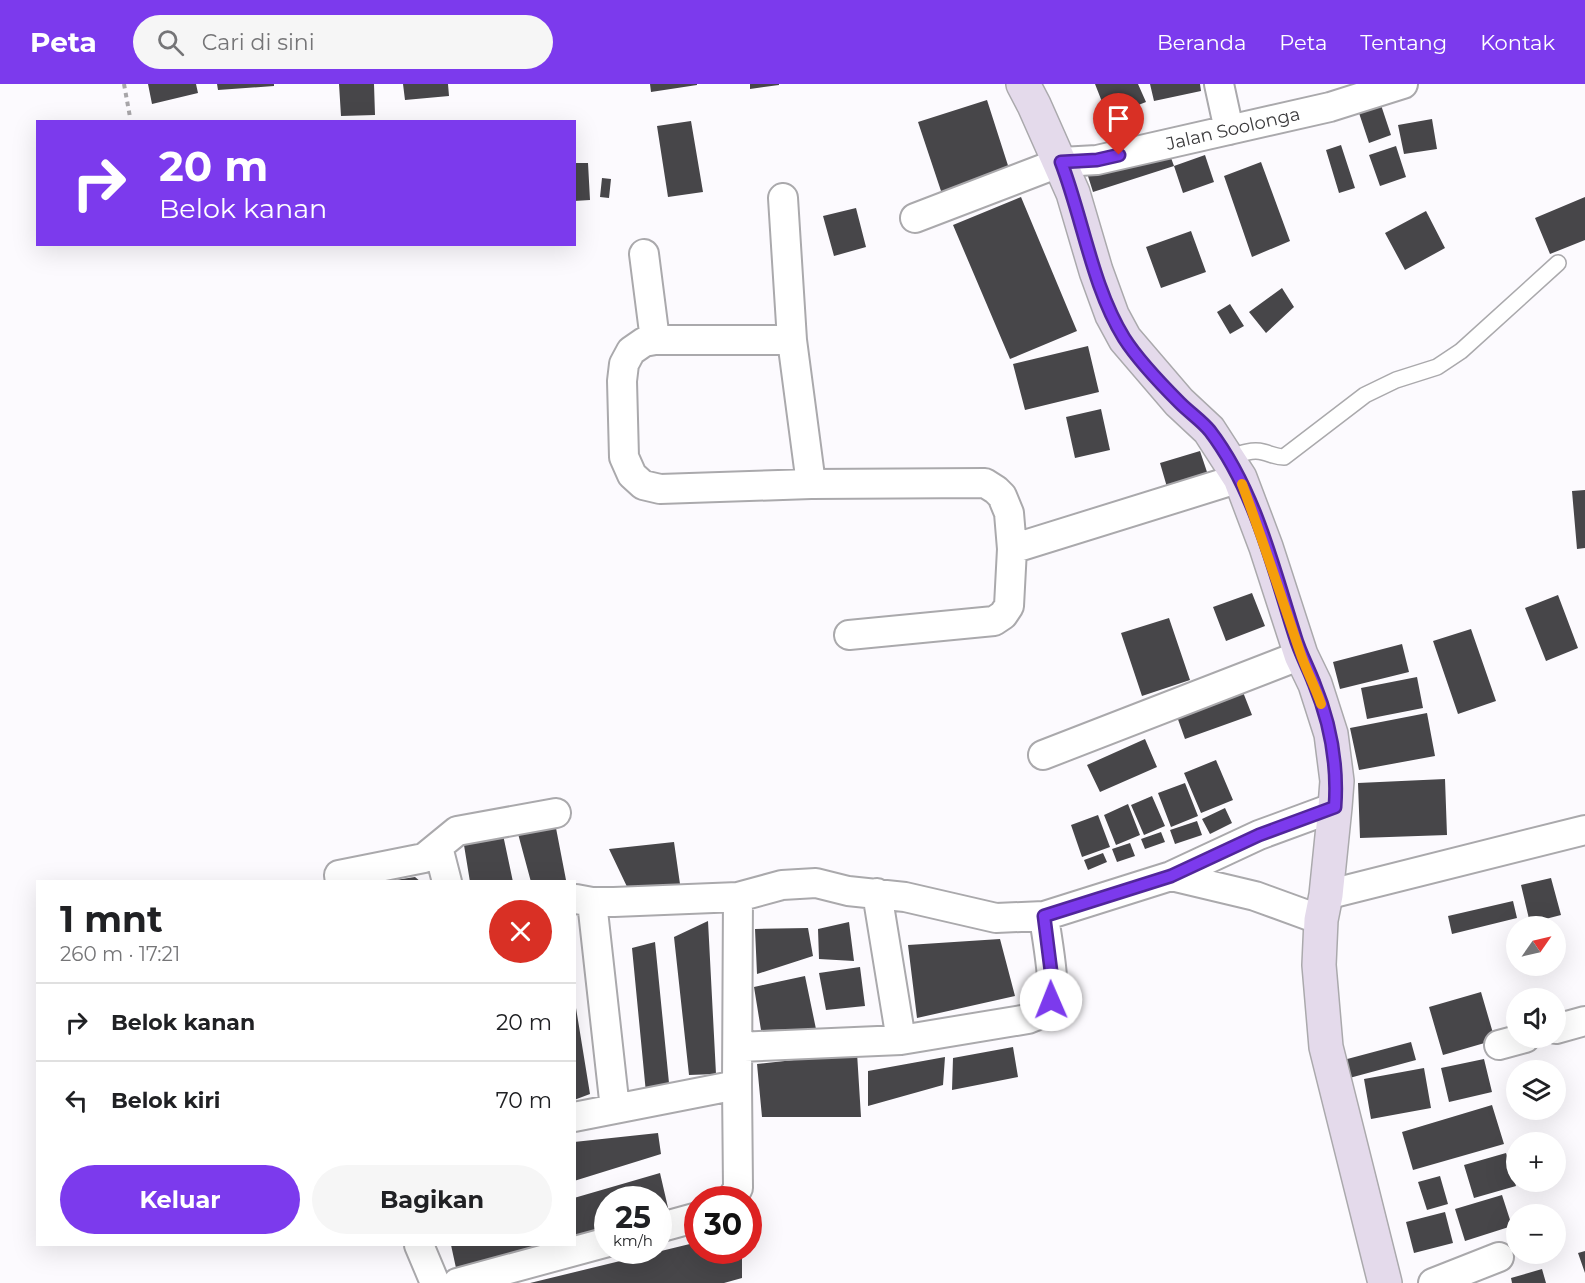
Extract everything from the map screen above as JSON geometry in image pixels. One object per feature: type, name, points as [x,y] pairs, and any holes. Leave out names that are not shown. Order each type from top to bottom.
[{"type":"street","points":[[1023,84],[1061,162],[1073,193],[1096,271],[1112,315],[1125,339],[1179,402],[1209,430],[1234,468],[1266,547],[1301,655],[1315,684],[1330,734],[1337,780],[1319,966],[1326,1047],[1385,1283]]},
{"type":"street","points":[[1219,84],[1229,130]]},
{"type":"street","name":"Jalan Soolonga","points":[[915,218],[1061,162],[1097,160],[1330,107],[1403,84]]},
{"type":"street","points":[[783,198],[792,340],[811,484]]},
{"type":"street","points":[[644,254],[655,340]]},
{"type":"street","points":[[792,340],[655,340],[644,342],[631,351],[624,364],[622,381],[624,457],[632,475],[643,485],[660,489],[811,484],[985,483],[1002,496],[1009,513],[1012,549],[1009,606],[1003,615],[994,621],[849,635]]},
{"type":"street","points":[[1012,549],[1234,468]]},
{"type":"street","points":[[1043,755],[1301,655]]},
{"type":"street","points":[[615,1109],[584,900],[738,897],[782,885],[816,883],[848,891],[877,893],[996,918],[1044,916],[1171,876],[1259,835],[1335,807]]},
{"type":"street","points":[[340,880],[339,875],[424,858],[457,831],[556,813]]},
{"type":"street","points":[[1171,876],[1255,896],[1324,908],[1585,830]]},
{"type":"street","points":[[438,847],[446,880]]},
{"type":"street","points":[[877,893],[901,1040]]},
{"type":"street","points":[[738,897],[738,1186]]},
{"type":"street","points":[[738,1047],[901,1040],[1028,1019],[1039,1015],[1051,1000],[1053,987],[1044,916]]},
{"type":"street","points":[[1566,1026],[1585,1021]]},
{"type":"street","points":[[576,1117],[737,1085]]},
{"type":"street","points":[[419,1246],[435,1283]]},
{"type":"street","points":[[457,1283],[594,1246]]},
{"type":"street","points":[[1432,1283],[1499,1257]]},
{"type":"lane","points":[[1234,468],[1242,453],[1261,451],[1284,457],[1347,408],[1379,387],[1437,367],[1486,330],[1558,263]]},
{"type":"path","points":[[124,84],[130,117]]},
{"type":"building","points":[[148,84],[196,84],[198,93],[152,104]]},
{"type":"building","points":[[217,84],[274,84],[274,86],[218,90]]},
{"type":"building","points":[[339,84],[374,84],[375,115],[341,116]]},
{"type":"building","points":[[403,84],[448,84],[449,96],[405,100]]},
{"type":"building","points":[[650,84],[697,84],[697,85],[651,92]]},
{"type":"building","points":[[750,84],[779,84],[779,85],[750,89]]},
{"type":"building","points":[[1095,84],[1138,84],[1146,102],[1108,117]]},
{"type":"building","points":[[1150,84],[1200,84],[1201,91],[1154,101]]},
{"type":"building","points":[[987,100],[1012,178],[944,200],[918,122]]},
{"type":"building","points":[[1380,102],[1391,135],[1369,143],[1358,110]]},
{"type":"building","points":[[1432,119],[1437,149],[1404,154],[1398,125]]},
{"type":"building","points":[[691,121],[703,192],[668,197],[657,126]]},
{"type":"building","points":[[1341,145],[1355,188],[1339,193],[1326,150]]},
{"type":"building","points":[[1396,146],[1406,177],[1380,186],[1369,155]]},
{"type":"building","points":[[1167,147],[1174,166],[1093,192],[1087,173]]},
{"type":"building","points":[[1205,155],[1214,182],[1183,193],[1174,166]]},
{"type":"building","points":[[1261,162],[1290,241],[1252,257],[1224,176]]},
{"type":"building","points":[[576,163],[588,163],[590,200],[576,201]]},
{"type":"building","points":[[602,178],[611,179],[609,198],[600,197]]},
{"type":"building","points":[[1021,197],[1077,331],[1010,359],[953,225]]},
{"type":"building","points":[[1585,197],[1585,240],[1550,254],[1535,218]]},
{"type":"building","points":[[856,208],[866,247],[834,256],[823,216]]},
{"type":"building","points":[[1426,211],[1445,248],[1405,270],[1385,233]]},
{"type":"building","points":[[1191,231],[1206,272],[1161,288],[1146,247]]},
{"type":"building","points":[[1282,288],[1294,307],[1266,333],[1249,312]]},
{"type":"building","points":[[1230,304],[1244,326],[1230,334],[1217,312]]},
{"type":"building","points":[[1088,346],[1099,392],[1025,410],[1013,364]]},
{"type":"building","points":[[1101,409],[1110,450],[1075,458],[1066,417]]},
{"type":"building","points":[[1200,451],[1210,481],[1169,494],[1160,463]]},
{"type":"building","points":[[1585,490],[1585,548],[1577,549],[1572,491]]},
{"type":"building","points":[[1252,593],[1265,626],[1226,641],[1213,607]]},
{"type":"building","points":[[1558,595],[1578,648],[1546,661],[1525,608]]},
{"type":"building","points":[[1169,618],[1190,680],[1142,696],[1121,633]]},
{"type":"building","points":[[1471,629],[1496,701],[1458,714],[1433,641]]},
{"type":"building","points":[[1402,644],[1409,672],[1340,689],[1333,662]]},
{"type":"building","points":[[1417,677],[1423,708],[1367,719],[1361,688]]},
{"type":"building","points":[[1241,687],[1252,715],[1185,739],[1175,711]]},
{"type":"building","points":[[1427,713],[1435,756],[1359,770],[1350,728]]},
{"type":"building","points":[[1145,739],[1157,767],[1100,792],[1087,765]]},
{"type":"building","points":[[1216,760],[1233,800],[1201,813],[1184,773]]},
{"type":"building","points":[[1445,779],[1447,835],[1360,838],[1358,783]]},
{"type":"building","points":[[1185,783],[1198,816],[1171,827],[1158,793]]},
{"type":"building","points":[[1152,796],[1165,826],[1144,835],[1131,805]]},
{"type":"building","points":[[1128,804],[1140,835],[1116,845],[1104,815]]},
{"type":"building","points":[[1225,808],[1232,823],[1210,834],[1202,819]]},
{"type":"building","points":[[1098,815],[1110,847],[1082,857],[1071,825]]},
{"type":"building","points":[[1197,821],[1202,835],[1175,844],[1170,830]]},
{"type":"building","points":[[556,828],[566,880],[530,880],[517,830]]},
{"type":"building","points":[[502,830],[513,880],[470,880],[463,839]]},
{"type":"building","points":[[1161,832],[1165,842],[1145,849],[1141,839]]},
{"type":"building","points":[[674,842],[681,891],[630,893],[609,849]]},
{"type":"building","points":[[1130,843],[1135,856],[1117,862],[1112,849]]},
{"type":"building","points":[[1103,853],[1107,862],[1088,870],[1084,860]]},
{"type":"building","points":[[415,877],[419,880],[396,880]]},
{"type":"building","points":[[1551,878],[1561,915],[1528,916],[1521,885]]},
{"type":"building","points":[[1513,901],[1517,916],[1506,916],[1506,921],[1452,934],[1448,916]]},
{"type":"building","points":[[708,921],[716,1074],[689,1075],[674,937]]},
{"type":"building","points":[[849,922],[854,961],[819,959],[818,929]]},
{"type":"building","points":[[808,928],[813,956],[757,974],[755,929]]},
{"type":"building","points":[[1000,939],[1015,996],[917,1018],[908,945]]},
{"type":"building","points":[[655,942],[669,1083],[646,1093],[632,948]]},
{"type":"building","points":[[860,967],[865,1006],[826,1010],[819,973]]},
{"type":"building","points":[[805,976],[816,1029],[761,1030],[754,987]]},
{"type":"building","points":[[1481,992],[1495,1040],[1443,1055],[1429,1007]]},
{"type":"building","points":[[576,1008],[590,1094],[576,1099]]},
{"type":"building","points":[[1411,1042],[1416,1060],[1342,1080],[1336,1062]]},
{"type":"building","points":[[1013,1047],[1018,1077],[952,1090],[953,1058]]},
{"type":"building","points":[[857,1053],[861,1117],[762,1117],[757,1064]]},
{"type":"building","points":[[945,1057],[943,1085],[868,1106],[868,1071]]},
{"type":"building","points":[[1484,1059],[1492,1092],[1449,1102],[1441,1068]]},
{"type":"building","points":[[1424,1068],[1431,1108],[1371,1119],[1364,1079]]},
{"type":"building","points":[[1492,1105],[1504,1144],[1413,1170],[1402,1132]]},
{"type":"building","points":[[658,1133],[661,1154],[576,1180],[576,1142]]},
{"type":"building","points":[[1506,1153],[1506,1189],[1474,1198],[1464,1165]]},
{"type":"building","points":[[660,1173],[663,1186],[615,1186]]},
{"type":"building","points":[[1440,1176],[1448,1204],[1427,1210],[1418,1182]]},
{"type":"building","points":[[594,1192],[594,1232],[576,1236],[576,1197]]},
{"type":"building","points":[[1502,1195],[1506,1207],[1506,1228],[1465,1241],[1455,1209]]},
{"type":"building","points":[[1445,1212],[1453,1243],[1414,1253],[1406,1222]]},
{"type":"building","points":[[684,1245],[684,1264],[742,1264],[742,1278],[724,1283],[530,1283],[608,1264],[672,1264],[672,1248]]},
{"type":"building","points":[[451,1246],[540,1246],[456,1268]]},
{"type":"building","points":[[1585,1251],[1585,1273],[1578,1253]]},
{"type":"building","points":[[1542,1269],[1546,1283],[1512,1283],[1511,1278]]},
{"type":"slow traffic","points":[[1242,484],[1266,547],[1301,655],[1315,684],[1321,704]]},
{"type":"route","points":[[1051,1000],[1053,987],[1044,916],[1118,895],[1171,876],[1259,835],[1335,807],[1337,780],[1330,734],[1315,684],[1301,655],[1266,547],[1240,478],[1209,430],[1179,402],[1125,339],[1112,315],[1096,271],[1073,193],[1061,162],[1097,160],[1119,155]]}]
